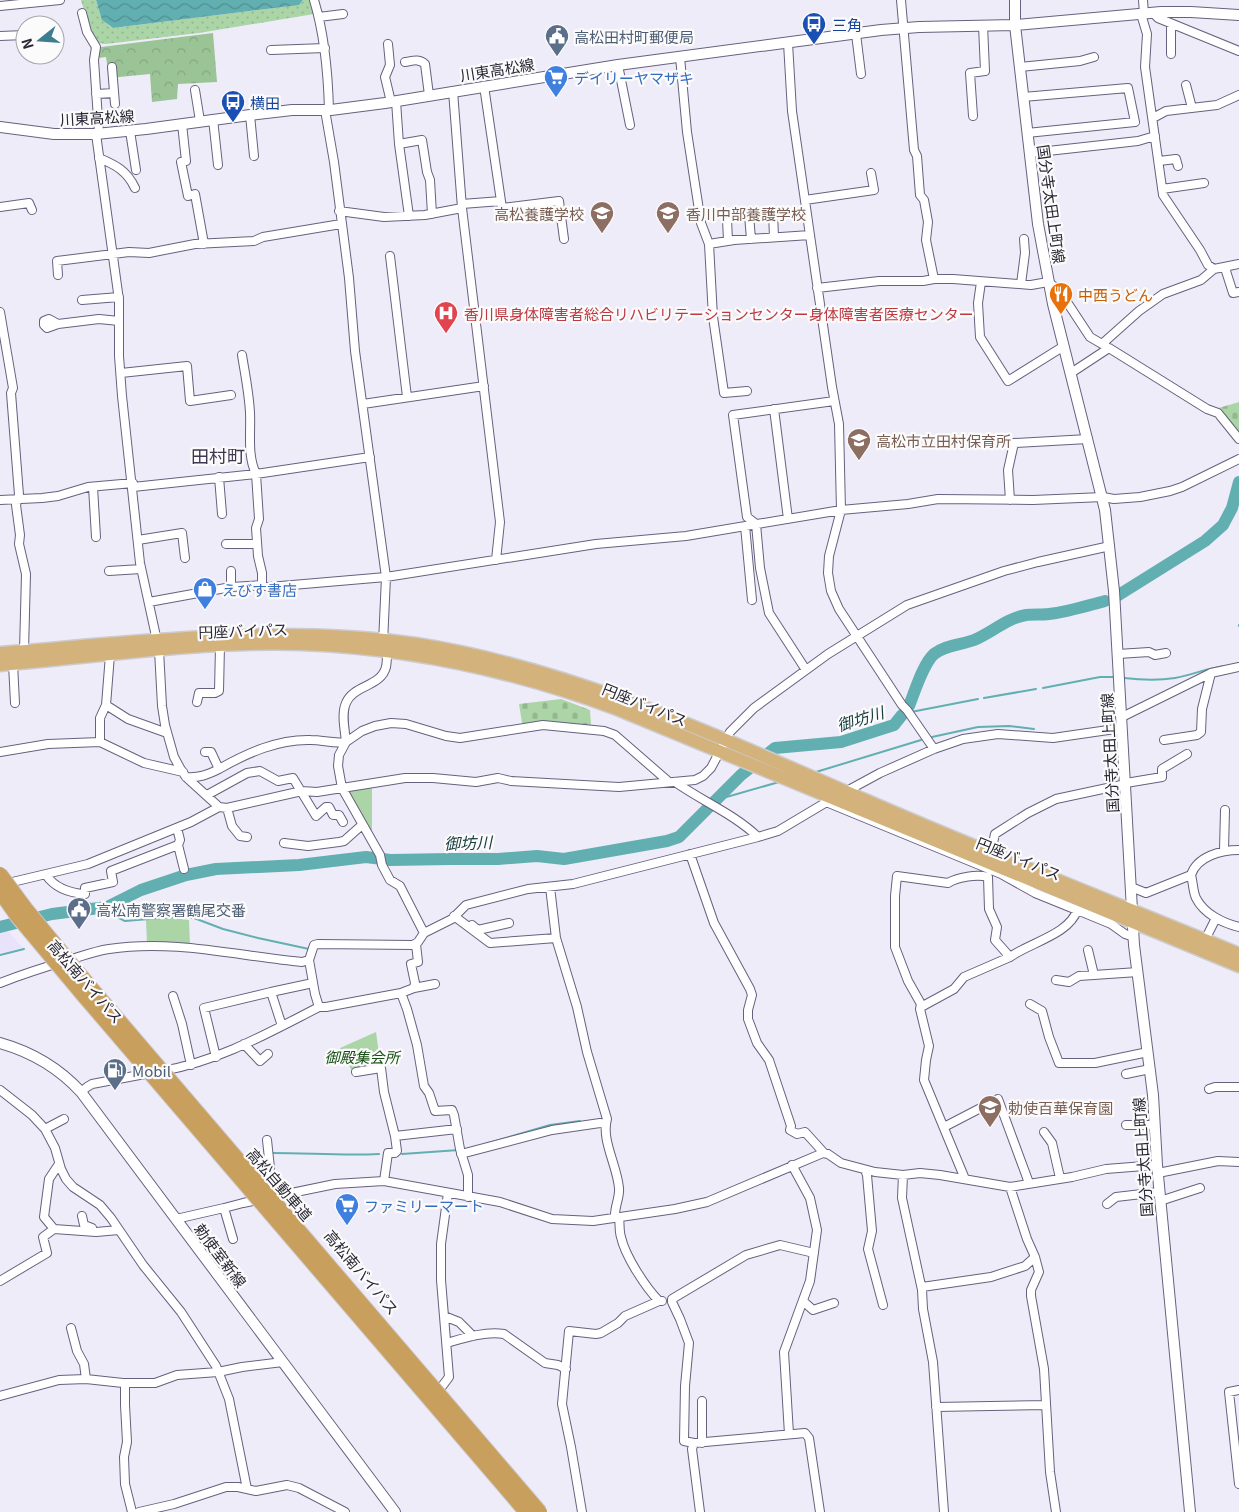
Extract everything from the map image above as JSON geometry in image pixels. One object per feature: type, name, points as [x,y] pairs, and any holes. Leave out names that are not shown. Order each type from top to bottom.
[{"type":"highway","name":"円座バイパス","points":[[0,665],[110,655],[158,645],[246,635],[300,634],[384,647]]},
{"type":"highway","name":"円座バイパス","points":[[0,653],[158,645],[300,644],[384,647],[417,644],[517,665],[592,689],[722,746],[747,763],[829,800],[1133,916],[1205,940],[1239,954]]},
{"type":"highway","name":"円座バイパス","points":[[722,746],[757,753],[992,852],[1239,966]]},
{"type":"highway","name":"高松南バイパス","points":[[0,867],[3,884],[31,910],[440,1389],[548,1512]]},
{"type":"highway","name":"高松自動車道","points":[[3,884],[18,916],[84,996],[526,1512]]},
{"type":"highway","name":"高松自動車道","points":[[3,884],[540,1512]]},
{"type":"highway","name":"高松南バイパス","points":[[0,903],[22,932],[518,1512]]},
{"type":"main road","name":"国分寺太田上町線","points":[[1015,0],[1015,25],[1027,133],[1038,224],[1048,282],[1102,497],[1110,546],[1134,937],[1150,1069],[1157,1169],[1190,1512]]},
{"type":"main road","name":"川東高松線","points":[[0,126],[54,134],[98,134],[292,110],[327,110],[393,102],[618,65],[856,34],[904,29],[1015,25],[1146,14],[1191,12],[1239,15]]},
{"type":"main road","name":"勅使室新線","points":[[0,1043],[52,1065],[70,1079],[81,1092],[395,1512]]},
{"type":"street","points":[[0,6],[60,0]]},
{"type":"street","points":[[314,0],[319,17],[328,77],[327,110],[386,577],[384,647],[386,666],[380,678],[354,693],[345,704],[343,715],[346,742],[340,755],[338,766],[342,788],[380,856],[382,865],[390,880],[400,886],[424,933]]},
{"type":"street","points":[[901,0],[914,150],[917,156],[920,195],[924,200],[928,222],[926,240],[934,279]]},
{"type":"street","points":[[1143,0],[1147,34],[1145,67],[1162,189],[1167,203],[1200,250],[1208,265],[1214,269]]},
{"type":"street","points":[[82,13],[87,32],[96,47],[94,60],[99,158],[119,297],[121,373],[127,443],[141,569],[158,645],[162,706],[167,734],[174,757],[185,774],[207,796],[223,808],[232,826],[240,836],[248,837]]},
{"type":"street","points":[[319,17],[343,14]]},
{"type":"street","points":[[1146,14],[1239,51]]},
{"type":"street","points":[[1171,24],[1171,54]]},
{"type":"street","points":[[973,116],[970,73],[985,71],[983,25]]},
{"type":"street","points":[[856,34],[861,74]]},
{"type":"street","points":[[0,36],[15,35]]},
{"type":"street","points":[[788,43],[792,111],[817,288],[839,424],[840,510],[829,556],[828,573],[831,591],[839,609],[856,636],[934,749]]},
{"type":"street","points":[[388,44],[390,64],[385,77],[393,102],[409,216]]},
{"type":"street","points":[[271,50],[324,48]]},
{"type":"street","points":[[680,57],[687,132],[701,223],[709,244],[713,317],[724,393],[747,391]]},
{"type":"street","points":[[1020,68],[1080,61],[1094,57]]},
{"type":"street","points":[[405,62],[422,60],[429,95]]},
{"type":"street","points":[[618,65],[630,125]]},
{"type":"street","points":[[112,67],[115,104]]},
{"type":"street","points":[[1186,85],[1192,108]]},
{"type":"street","points":[[484,86],[502,208],[559,201],[564,239]]},
{"type":"street","points":[[1023,97],[1128,88],[1135,122],[1027,133]]},
{"type":"street","points":[[195,90],[200,121]]},
{"type":"street","points":[[453,91],[462,206],[500,522],[496,560]]},
{"type":"street","points":[[96,94],[114,93]]},
{"type":"street","points":[[1153,118],[1166,111],[1216,106],[1239,95]]},
{"type":"street","points":[[250,115],[254,156]]},
{"type":"street","points":[[213,119],[218,165]]},
{"type":"street","points":[[182,124],[186,161],[181,162],[188,196],[195,194],[204,244]]},
{"type":"street","points":[[130,131],[136,170]]},
{"type":"street","points":[[1030,153],[1138,141],[1155,136]]},
{"type":"street","points":[[399,144],[422,140],[430,180],[432,214]]},
{"type":"street","points":[[99,158],[118,166],[130,178],[135,188]]},
{"type":"street","points":[[1159,161],[1176,159],[1178,166]]},
{"type":"street","points":[[804,200],[874,190],[871,173]]},
{"type":"street","points":[[1162,189],[1204,183]]},
{"type":"street","points":[[339,211],[384,217],[409,216],[432,214],[462,206],[501,201]]},
{"type":"street","points":[[0,207],[29,203],[32,210]]},
{"type":"street","points":[[773,213],[774,237]]},
{"type":"street","points":[[749,215],[751,239]]},
{"type":"street","points":[[727,219],[728,241]]},
{"type":"street","points":[[58,275],[57,261],[129,252],[149,253],[204,244],[254,241],[263,237],[341,224]]},
{"type":"street","points":[[709,244],[810,235]]},
{"type":"street","points":[[1021,284],[1025,254],[1024,239]]},
{"type":"street","points":[[390,256],[407,397]]},
{"type":"street","points":[[1071,373],[1106,346],[1139,311],[1163,294],[1201,280],[1214,269],[1239,264]]},
{"type":"street","points":[[1225,268],[1233,293],[1239,292]]},
{"type":"street","points":[[817,288],[879,281],[924,281],[934,279],[1031,285],[1048,282],[1059,290],[1090,337],[1207,409],[1218,413],[1239,438]]},
{"type":"street","points":[[980,282],[978,303],[980,337],[1008,381],[1064,346]]},
{"type":"street","points":[[82,300],[119,297]]},
{"type":"street","points":[[0,312],[13,388],[11,393],[19,495],[16,505],[20,534],[19,544],[26,574],[24,651]]},
{"type":"street","points":[[58,324],[99,319],[119,321]]},
{"type":"street","points":[[242,355],[251,415],[250,438],[253,467],[256,474],[259,519],[256,528],[262,586]]},
{"type":"street","points":[[121,373],[187,366],[190,401],[231,396]]},
{"type":"street","points":[[363,404],[484,386]]},
{"type":"street","points":[[806,670],[769,613],[760,568],[756,524],[747,517],[733,415],[834,401]]},
{"type":"street","points":[[774,409],[788,519]]},
{"type":"street","points":[[1010,500],[1008,470],[1014,443],[1088,439]]},
{"type":"street","points":[[0,500],[58,496],[93,487],[256,474],[370,457]]},
{"type":"street","points":[[149,602],[231,587],[269,587],[386,577],[596,544],[686,536],[840,510],[908,504],[938,499],[1010,500],[1102,497],[1127,499],[1170,491],[1199,480],[1239,459]]},
{"type":"street","points":[[219,477],[222,514]]},
{"type":"street","points":[[93,487],[96,537]]},
{"type":"street","points":[[745,526],[752,600]]},
{"type":"street","points":[[138,540],[182,533],[185,558]]},
{"type":"street","points":[[226,544],[257,544]]},
{"type":"street","points":[[3,884],[88,864],[223,808],[302,791],[317,792],[414,778],[476,782],[498,778],[511,781],[619,787],[695,780],[703,776],[711,768],[722,746],[742,718],[754,708],[856,636],[907,605],[995,574],[1110,546]]},
{"type":"street","points":[[109,571],[141,569]]},
{"type":"street","points":[[231,571],[231,587]]},
{"type":"street","points":[[197,702],[199,693],[215,693],[219,691],[220,646]]},
{"type":"street","points":[[1118,654],[1149,652],[1155,655],[1166,653]]},
{"type":"street","points":[[100,742],[100,718],[106,705],[110,655]]},
{"type":"street","points":[[13,664],[15,703]]},
{"type":"street","points":[[320,1006],[314,994],[309,960],[314,945],[409,946],[416,944],[424,933],[456,914],[466,905],[528,889],[573,884],[758,837],[778,830],[880,773],[962,739],[998,734],[1053,738],[1122,723],[1211,673],[1239,667]]},
{"type":"street","points":[[1164,740],[1197,735],[1201,732],[1202,709],[1211,673]]},
{"type":"street","points":[[106,705],[128,719],[167,734]]},
{"type":"street","points":[[0,752],[48,744],[100,742],[144,763],[196,778],[203,777],[248,754],[284,741],[312,740],[338,744],[346,742],[362,731],[391,723],[414,726],[446,736],[460,738],[543,725],[604,731],[615,735],[672,782],[711,803],[758,837]]},
{"type":"street","points":[[205,752],[211,752],[219,769]]},
{"type":"street","points":[[992,852],[996,834],[1028,813],[1056,799],[1162,777],[1162,768],[1187,754]]},
{"type":"street","points":[[207,796],[247,772],[260,772],[278,780],[293,778],[316,816],[329,807],[333,815],[339,815],[343,822]]},
{"type":"street","points":[[829,800],[962,860],[1001,874],[1035,893],[1111,924],[1125,934],[1134,937]]},
{"type":"street","points":[[1224,850],[1225,810]]},
{"type":"street","points":[[284,843],[308,846],[344,841],[362,825]]},
{"type":"street","points":[[177,828],[180,840],[178,845],[184,869]]},
{"type":"street","points":[[46,875],[52,882],[70,893],[85,894],[85,888],[113,882],[111,871],[178,845]]},
{"type":"street","points":[[1239,850],[1224,850],[1200,861],[1193,868],[1191,874],[1196,898],[1208,913],[1239,927]]},
{"type":"street","points":[[111,854],[116,869]]},
{"type":"street","points":[[690,854],[714,923],[750,989],[752,995],[748,1019],[757,1043],[769,1060],[791,1126],[790,1130],[797,1134],[805,1132],[824,1153],[841,1163],[875,1172],[903,1175],[920,1173],[1010,1187],[1106,1169],[1157,1169],[1218,1161],[1239,1162]]},
{"type":"street","points":[[1131,887],[1146,893],[1191,874]]},
{"type":"street","points":[[965,1179],[924,1080],[929,1046],[921,1004],[908,981],[895,947],[897,876],[948,883],[954,880],[982,875],[988,877],[989,909],[997,928],[996,944],[1010,957]]},
{"type":"street","points":[[550,886],[556,938],[607,1119],[604,1129],[619,1188],[614,1209],[621,1237],[643,1280],[659,1301]]},
{"type":"street","points":[[921,1007],[954,989],[964,977],[1010,957],[1060,931],[1076,915],[1077,910]]},
{"type":"street","points":[[456,914],[478,930],[509,923]]},
{"type":"street","points":[[456,914],[490,943],[556,938]]},
{"type":"street","points":[[1205,940],[1216,918]]},
{"type":"street","points":[[414,988],[415,983],[411,964],[418,962],[416,944]]},
{"type":"street","points":[[0,982],[109,948],[157,946],[192,948],[291,961],[309,960]]},
{"type":"street","points":[[1088,950],[1094,975]]},
{"type":"street","points":[[1056,980],[1069,982],[1079,976],[1138,972]]},
{"type":"street","points":[[216,1057],[204,1008],[313,983]]},
{"type":"street","points":[[81,1092],[92,1084],[191,1065],[216,1057],[320,1006],[326,1007],[401,993],[434,984]]},
{"type":"street","points":[[271,992],[282,1026]]},
{"type":"street","points":[[401,993],[417,1045],[424,1086],[429,1092],[435,1111],[452,1110],[468,1175],[468,1197]]},
{"type":"street","points":[[173,996],[182,1024],[191,1065]]},
{"type":"street","points":[[1030,1004],[1042,1012],[1059,1063],[1095,1063],[1148,1052]]},
{"type":"street","points":[[244,1044],[260,1061],[268,1054]]},
{"type":"street","points":[[356,1072],[381,1068],[384,1092],[396,1136],[397,1151],[395,1153],[388,1153],[384,1182]]},
{"type":"street","points":[[1126,1074],[1150,1069]]},
{"type":"street","points":[[1209,1089],[1216,1086],[1239,1087]]},
{"type":"street","points":[[0,1090],[32,1115],[45,1129],[55,1148],[59,1164],[66,1179],[73,1187],[100,1205],[143,1265],[181,1312],[218,1372],[229,1399],[247,1489]]},
{"type":"street","points":[[944,1127],[998,1099],[1029,1183]]},
{"type":"street","points":[[45,1129],[64,1119]]},
{"type":"street","points":[[461,1151],[552,1130],[600,1123],[606,1124]]},
{"type":"street","points":[[1126,1125],[1155,1125]]},
{"type":"street","points":[[396,1136],[457,1129]]},
{"type":"street","points":[[1044,1132],[1052,1143],[1060,1178]]},
{"type":"street","points":[[264,1183],[270,1168],[267,1140]]},
{"type":"street","points":[[176,1219],[335,1184],[384,1182],[513,1205],[560,1221],[593,1221],[707,1202],[816,1154],[824,1153]]},
{"type":"street","points":[[54,1229],[44,1218],[49,1179],[59,1164]]},
{"type":"street","points":[[789,1434],[784,1352],[810,1281],[817,1230],[810,1198],[792,1165]]},
{"type":"street","points":[[865,1170],[872,1231],[868,1249],[883,1305]]},
{"type":"street","points":[[903,1175],[902,1198],[922,1287],[923,1309],[933,1362],[944,1512]]},
{"type":"street","points":[[1010,1187],[1039,1272],[1031,1290],[1031,1296],[1044,1368],[1050,1472],[1056,1512]]},
{"type":"street","points":[[1107,1204],[1116,1197],[1160,1196],[1200,1188]]},
{"type":"street","points":[[440,1389],[449,1377],[441,1247],[448,1193]]},
{"type":"street","points":[[224,1208],[232,1240]]},
{"type":"street","points":[[82,1216],[84,1225],[87,1227],[118,1228]]},
{"type":"street","points":[[0,1281],[47,1253],[43,1237],[54,1229],[96,1232],[118,1228]]},
{"type":"street","points":[[672,1302],[672,1299],[746,1255],[780,1245],[814,1253]]},
{"type":"street","points":[[922,1287],[991,1277],[1024,1266],[1035,1257]]},
{"type":"street","points":[[582,1512],[572,1447],[562,1404],[569,1331],[601,1333],[618,1323],[624,1316],[659,1301],[672,1302]]},
{"type":"street","points":[[803,1301],[813,1310],[834,1303]]},
{"type":"street","points":[[672,1302],[689,1343],[685,1386],[684,1441],[702,1443],[805,1433],[809,1438],[820,1512]]},
{"type":"street","points":[[444,1316],[459,1322],[473,1336]]},
{"type":"street","points":[[72,1328],[77,1351],[84,1364],[86,1379]]},
{"type":"street","points":[[447,1343],[473,1336],[504,1334],[545,1363],[558,1365],[566,1369]]},
{"type":"street","points":[[0,1396],[59,1380],[86,1379],[155,1384],[177,1376],[283,1362]]},
{"type":"street","points":[[125,1383],[127,1442],[124,1457],[125,1484],[132,1512]]},
{"type":"street","points":[[1239,1390],[1228,1392],[1238,1461],[1239,1484]]},
{"type":"street","points":[[702,1401],[702,1443]]},
{"type":"street","points":[[936,1407],[1046,1405]]},
{"type":"street","points":[[694,1443],[692,1449],[700,1512]]},
{"type":"street","points":[[139,1512],[174,1504],[226,1487],[256,1491],[287,1485],[299,1488],[345,1512]]},
{"type":"street","points":[[1183,1512],[1190,1512]]},
{"type":"shaded area","points":[[7,930],[23,948],[0,953],[0,931]]},
{"type":"green space","points":[[81,0],[96,0],[103,20],[113,28],[283,7],[302,2],[303,0],[318,0],[319,9],[314,14],[199,33],[106,44],[98,43],[93,37]]},
{"type":"green space","points":[[213,33],[217,82],[178,84],[177,99],[152,102],[150,74],[109,78],[106,57],[98,58],[101,47]]},
{"type":"green space","points":[[1239,402],[1239,435],[1215,409]]},
{"type":"green space","points":[[561,699],[590,710],[591,725],[588,727],[553,722],[527,725],[522,723],[519,704]]},
{"type":"green space","points":[[372,786],[372,830],[368,831],[346,791]]},
{"type":"green space","points":[[174,918],[189,920],[190,945],[147,944],[146,920]]},
{"type":"green space","name":"御殿集会所","points":[[376,1032],[381,1068],[354,1075],[340,1048]]},
{"type":"water","points":[[96,0],[303,0],[299,5],[113,28],[102,20]]},
{"type":"waterway","name":"御坊川","points":[[1117,596],[1205,541],[1223,525],[1232,508],[1239,482]]},
{"type":"waterway","name":"御坊川","points":[[909,706],[926,664],[938,651],[974,640],[1019,617],[1063,612],[1105,601]]},
{"type":"waterway","points":[[1124,678],[1168,679],[1227,666]]},
{"type":"waterway","points":[[1043,688],[1100,677],[1113,677]]},
{"type":"waterway","points":[[984,698],[1036,689]]},
{"type":"waterway","points":[[911,712],[978,699]]},
{"type":"waterway","name":"御坊川","points":[[902,715],[907,714]]},
{"type":"waterway","name":"御坊川","points":[[0,927],[52,914],[107,907],[141,890],[186,875],[216,869],[299,865],[366,857],[390,860],[498,859],[537,856],[564,859],[667,841],[679,837],[741,775],[775,748],[841,742],[894,725],[902,715]]},
{"type":"waterway","points":[[932,737],[978,727],[1009,726],[1034,729]]},
{"type":"waterway","points":[[816,772],[921,740]]},
{"type":"waterway","points":[[716,800],[779,782]]},
{"type":"waterway","points":[[75,896],[125,921],[173,917],[194,918],[223,929],[309,949]]},
{"type":"waterway","points":[[0,955],[24,949]]},
{"type":"waterway","points":[[485,1144],[550,1125],[580,1121]]},
{"type":"waterway","points":[[402,1154],[459,1150]]},
{"type":"waterway","points":[[273,1153],[379,1154]]},
{"type":"place","name":"三角","points":[[814,45]]},
{"type":"place","name":"高松田村町郵便局","points":[[557,57]]},
{"type":"place","name":"デイリーヤマザキ","points":[[556,98]]},
{"type":"place","name":"横田","points":[[233,123]]},
{"type":"place","name":"高松養護学校","points":[[602,234]]},
{"type":"place","name":"香川中部養護学校","points":[[668,234]]},
{"type":"place","name":"中西うどん","points":[[1061,315]]},
{"type":"place","name":"香川県身体障害者総合リハビリテーションセンター身体障害者医療センター","points":[[446,334]]},
{"type":"place","name":"高松市立田村保育所","points":[[859,461]]},
{"type":"place","name":"えびす書店","points":[[205,610]]},
{"type":"place","name":"高松南警察署鶴尾交番","points":[[79,930]]},
{"type":"place","name":"Mobil","points":[[115,1091]]},
{"type":"place","name":"勅使百華保育園","points":[[990,1128]]},
{"type":"place","name":"ファミリーマート","points":[[347,1226]]},
{"type":"district","name":"田村町","points":[[218,455]]}]
